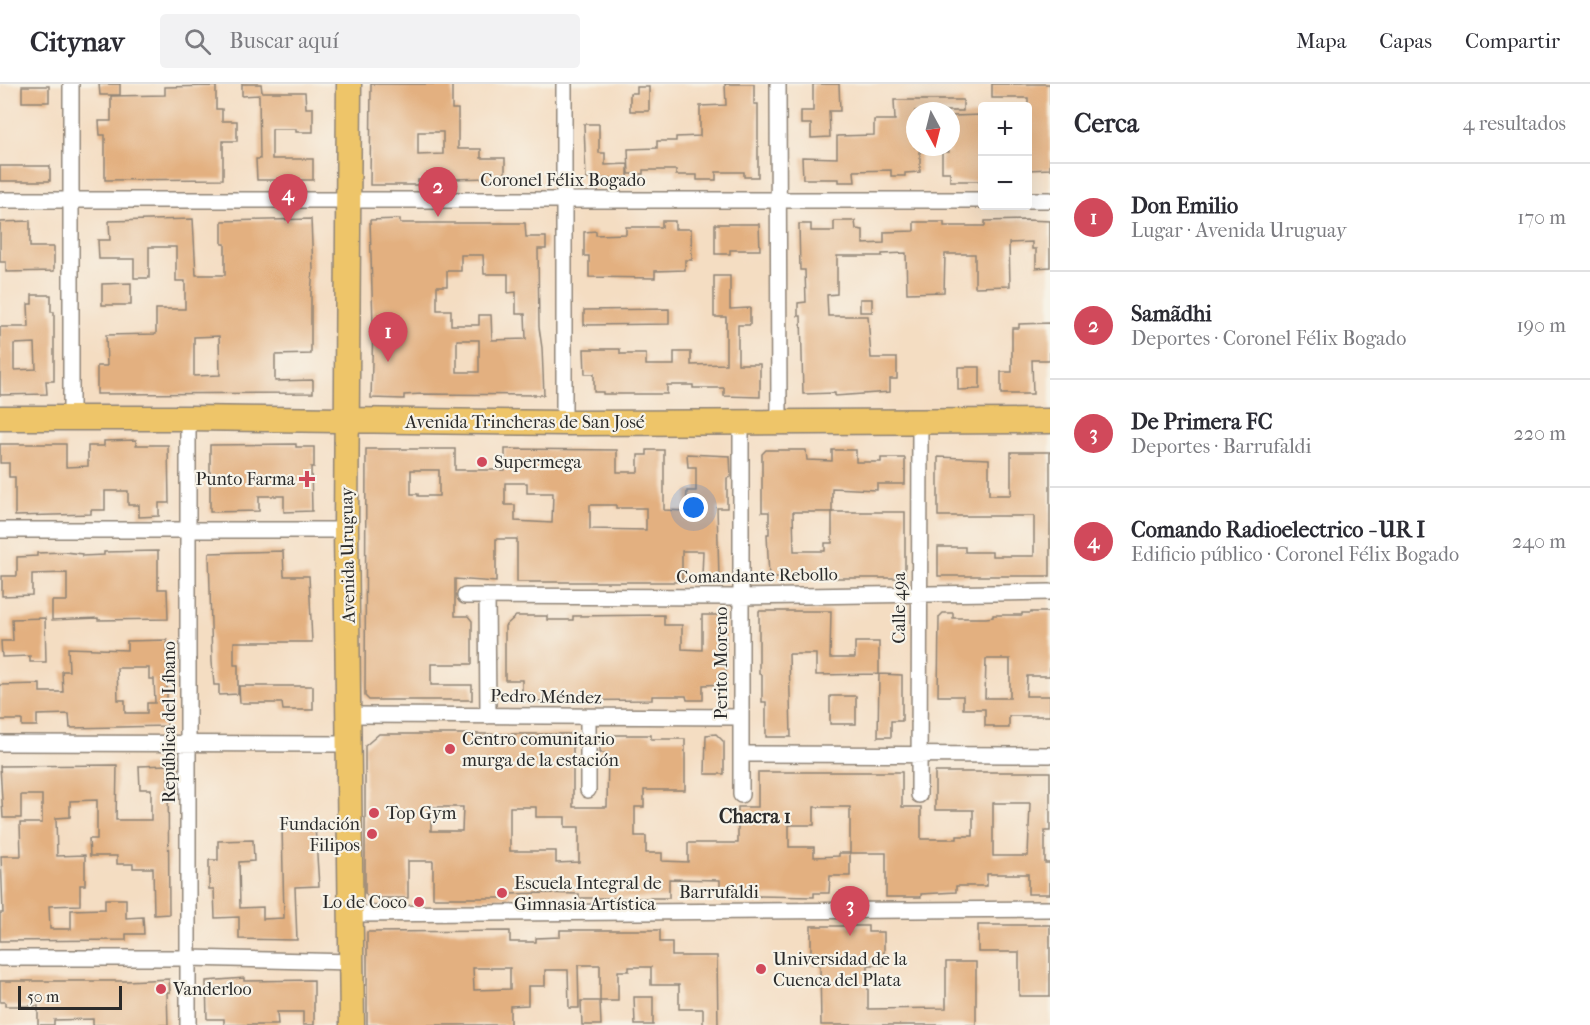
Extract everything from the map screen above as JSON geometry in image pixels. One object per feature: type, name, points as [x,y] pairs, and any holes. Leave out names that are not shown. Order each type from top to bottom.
[{"type":"main road","name":"Avenida Uruguay","points":[[349,84],[346,530],[352,1025]]},
{"type":"main road","name":"Avenida Trincheras de San José","points":[[0,418],[564,423],[1050,421]]},
{"type":"street","points":[[71,84],[71,418]]},
{"type":"street","points":[[564,84],[564,423]]},
{"type":"street","points":[[778,84],[779,423]]},
{"type":"street","name":"Coronel Félix Bogado","points":[[0,200],[978,200]]},
{"type":"street","points":[[1032,200],[1050,200]]},
{"type":"street","name":"República del Líbano","points":[[188,418],[188,1025]]},
{"type":"street","name":"Calle 49a","points":[[919,795],[920,421]]},
{"type":"street","name":"Perito Moreno","points":[[741,423],[741,795]]},
{"type":"street","points":[[0,530],[346,530]]},
{"type":"street","name":"Comandante Rebollo","points":[[465,596],[740,597],[1050,592]]},
{"type":"street","points":[[487,596],[488,716]]},
{"type":"street","name":"Pedro Méndez","points":[[350,715],[741,717]]},
{"type":"street","points":[[588,717],[588,790]]},
{"type":"street","points":[[0,743],[350,744]]},
{"type":"street","points":[[741,754],[1050,755]]},
{"type":"street","name":"Barrufaldi","points":[[352,914],[1050,909]]},
{"type":"street","points":[[0,958],[188,958],[352,962]]},
{"type":"building","points":[[99,84],[120,84],[120,95],[100,95]]},
{"type":"building","points":[[242,84],[261,84],[262,92],[305,92],[306,108],[313,108],[313,132],[272,129],[272,159],[313,159],[313,180],[257,180],[256,159],[260,159],[259,95],[242,96]]},
{"type":"building","points":[[371,84],[452,84],[452,109],[458,109],[458,149],[481,149],[481,158],[505,158],[505,180],[488,180],[488,178],[418,180],[418,185],[370,185]],"holes":[[[418,132],[443,132],[443,154],[418,155]]]},
{"type":"building","points":[[725,84],[754,84],[754,104],[758,104],[758,177],[744,177],[744,172],[716,172],[716,180],[697,180],[697,175],[676,175],[676,170],[643,170],[643,174],[629,174],[628,149],[657,148],[657,141],[676,141],[676,137],[700,136],[700,106],[726,105]]},
{"type":"building","points":[[813,84],[839,84],[840,111],[829,111],[830,137],[811,138],[811,124],[801,124],[801,111],[813,111]]},
{"type":"building","points":[[992,84],[1050,84],[1050,169],[1032,170],[1032,102],[1028,102],[1028,98],[992,98]]},
{"type":"building","points":[[22,86],[49,86],[49,102],[22,102]]},
{"type":"building","points":[[216,86],[216,109],[222,109],[222,121],[237,121],[237,141],[223,141],[223,179],[105,180],[105,135],[100,135],[99,121],[111,121],[111,96],[165,95],[165,87]]},
{"type":"building","points":[[637,87],[649,87],[649,111],[630,111],[630,93],[637,93]]},
{"type":"building","points":[[894,100],[963,100],[963,111],[960,111],[960,102],[906,102],[906,156],[920,156],[920,172],[905,173],[905,176],[891,176],[891,170],[854,171],[855,182],[839,182],[839,179],[803,179],[802,157],[837,158],[837,136],[874,135],[874,120],[895,120]]},
{"type":"building","points":[[978,115],[978,181],[950,181],[950,172],[942,172],[942,156],[960,156],[960,116]]},
{"type":"building","points":[[584,124],[599,124],[599,153],[605,153],[605,165],[628,164],[628,178],[586,179]]},
{"type":"building","points":[[0,166],[50,166],[50,181],[0,181]]},
{"type":"building","points":[[193,219],[196,275],[225,275],[222,221],[311,219],[313,270],[311,354],[275,355],[275,381],[313,380],[313,393],[97,394],[97,366],[107,366],[106,335],[156,334],[156,309],[185,309],[185,281],[176,281],[176,247],[149,247],[149,278],[134,278],[134,259],[99,259],[98,240],[110,240],[109,221]],"holes":[[[219,336],[220,375],[194,376],[194,337]]]},
{"type":"building","points":[[400,219],[400,223],[525,223],[526,237],[546,237],[546,249],[538,249],[539,327],[544,395],[422,394],[404,395],[404,399],[371,398],[373,326],[370,220]],"holes":[[[461,255],[483,255],[484,274],[508,274],[508,293],[516,292],[516,314],[525,314],[526,339],[492,340],[491,315],[479,315],[479,325],[451,325],[451,310],[437,310],[437,286],[447,286],[447,271],[461,271]],[[457,340],[479,340],[479,372],[457,372]]]},
{"type":"building","points":[[30,221],[30,247],[54,247],[54,271],[6,272],[6,262],[0,262],[0,222]]},
{"type":"building","points":[[662,221],[675,221],[675,229],[691,229],[692,260],[685,260],[685,270],[655,271],[655,278],[589,277],[589,256],[584,256],[584,232],[596,231],[596,235],[626,234],[626,227],[662,227]]},
{"type":"building","points":[[834,221],[855,221],[856,229],[863,230],[863,244],[884,243],[884,232],[914,231],[914,222],[944,222],[944,226],[985,226],[985,221],[1050,221],[1050,267],[1036,268],[1036,249],[1032,249],[1032,242],[1009,243],[1010,286],[975,287],[975,254],[945,254],[944,292],[907,293],[906,253],[882,254],[882,256],[837,256],[837,294],[827,295],[828,316],[868,316],[871,358],[897,358],[897,379],[890,379],[890,392],[835,396],[835,393],[803,394],[801,316],[798,316],[798,303],[806,302],[805,270],[800,270],[799,224],[811,224],[811,231],[834,231]]},
{"type":"building","points":[[715,224],[759,224],[760,250],[730,250],[730,254],[715,254]]},
{"type":"building","points":[[714,276],[730,276],[730,309],[750,308],[750,325],[738,325],[738,364],[760,364],[760,397],[724,396],[724,388],[693,388],[693,385],[667,385],[667,394],[594,392],[594,374],[585,374],[584,349],[620,349],[620,354],[646,354],[646,365],[674,365],[674,352],[691,352],[691,365],[726,364],[726,317],[714,317]]},
{"type":"building","points":[[131,283],[131,305],[102,305],[102,284]]},
{"type":"building","points":[[32,295],[51,295],[51,312],[54,312],[54,381],[46,381],[47,394],[0,395],[0,327],[29,327],[28,304],[32,304]],"holes":[[[35,343],[36,369],[14,370],[14,344]]]},
{"type":"building","points":[[860,299],[872,299],[872,312],[860,312]]},
{"type":"building","points":[[669,309],[669,324],[584,325],[584,310]]},
{"type":"building","points":[[1050,323],[1050,360],[1032,360],[1033,394],[1001,394],[1001,372],[1012,372],[1012,328],[1019,328],[1019,324]]},
{"type":"building","points":[[958,367],[980,367],[980,389],[958,390]]},
{"type":"building","points":[[136,440],[136,445],[168,445],[169,503],[159,503],[159,516],[139,517],[139,505],[128,505],[128,491],[105,491],[105,510],[91,510],[91,514],[15,516],[15,477],[9,477],[9,463],[0,463],[0,444],[66,444],[66,467],[88,466],[88,446],[104,446],[104,441]]},
{"type":"building","points":[[296,444],[296,447],[314,447],[314,467],[311,467],[312,511],[284,512],[284,496],[259,496],[259,511],[210,512],[210,445]]},
{"type":"building","points":[[366,449],[455,449],[455,470],[505,470],[505,449],[617,450],[617,472],[638,472],[638,455],[647,455],[647,450],[664,450],[664,510],[686,511],[687,491],[696,491],[696,467],[688,467],[687,454],[730,456],[731,477],[727,478],[727,508],[717,508],[719,576],[702,576],[703,551],[682,551],[682,582],[517,582],[517,539],[496,539],[496,582],[455,579],[455,616],[468,616],[472,621],[472,664],[431,664],[431,685],[472,685],[472,700],[369,700],[365,696]],"holes":[[[411,470],[439,470],[439,496],[411,494]],[[505,483],[527,483],[527,493],[553,493],[552,523],[515,521],[515,505],[505,505]],[[590,505],[646,508],[646,530],[590,529]]]},
{"type":"building","points":[[766,450],[806,450],[807,460],[832,461],[832,450],[856,450],[856,462],[881,462],[881,458],[905,458],[905,484],[877,484],[877,490],[832,488],[832,512],[905,512],[905,578],[769,578],[767,534],[769,534],[769,512],[762,512],[762,454]],"holes":[[[793,512],[832,512],[832,543],[825,543],[825,551],[794,551]]]},
{"type":"building","points":[[1011,452],[1050,452],[1050,576],[938,576],[938,547],[965,547],[965,552],[992,552],[992,556],[1034,556],[1034,516],[938,516],[938,457],[989,459],[989,495],[1011,495]]},
{"type":"building","points":[[158,551],[158,589],[167,589],[168,619],[52,620],[52,601],[67,601],[67,573],[32,574],[32,595],[2,596],[2,576],[17,576],[17,557],[37,556],[37,553],[65,552],[82,554],[82,556],[104,555],[104,552]]},
{"type":"building","points":[[283,551],[284,576],[309,576],[312,642],[234,642],[234,665],[238,665],[238,694],[219,695],[219,685],[214,685],[212,662],[209,553]]},
{"type":"building","points":[[759,611],[831,611],[830,658],[855,658],[855,642],[879,642],[879,674],[816,675],[816,654],[789,654],[791,737],[766,737],[766,702],[762,702],[762,675],[759,674]]},
{"type":"building","points":[[1050,612],[1050,676],[1027,676],[1026,696],[1050,696],[1050,716],[1009,716],[1009,728],[994,728],[994,726],[985,726],[985,709],[963,709],[963,696],[938,696],[939,617],[943,613],[953,613],[953,618],[986,618],[993,617],[993,615]],"holes":[[[986,659],[1010,659],[1010,698],[985,698]]]},
{"type":"building","points":[[664,615],[664,625],[682,625],[682,649],[702,650],[702,615],[718,615],[726,624],[726,684],[703,685],[703,700],[687,700],[686,696],[652,696],[652,700],[522,701],[522,680],[505,680],[505,626],[516,616],[547,616],[547,620],[573,620],[573,616]]},
{"type":"building","points":[[45,618],[46,662],[30,662],[30,656],[2,657],[1,641],[13,641],[12,619]]},
{"type":"building","points":[[167,640],[167,726],[70,728],[69,714],[37,715],[37,726],[22,726],[22,720],[0,720],[0,685],[40,684],[40,692],[63,692],[62,671],[69,671],[68,648],[127,650],[127,641]],"holes":[[[117,668],[149,668],[149,679],[154,679],[155,703],[147,703],[147,713],[125,713],[125,700],[118,700]]]},
{"type":"building","points":[[879,674],[902,675],[902,721],[891,721],[891,737],[878,737]]},
{"type":"building","points":[[239,686],[313,686],[313,710],[283,710],[282,703],[240,703]]},
{"type":"building","points":[[830,696],[856,696],[856,724],[830,724]]},
{"type":"building","points":[[379,734],[573,734],[573,807],[607,807],[608,753],[600,753],[600,735],[651,735],[651,739],[685,739],[685,790],[644,790],[644,807],[635,807],[635,836],[646,836],[646,853],[662,853],[662,861],[688,862],[688,843],[738,843],[738,807],[758,807],[758,772],[902,772],[902,807],[921,807],[921,839],[957,839],[957,836],[973,836],[973,810],[935,810],[935,772],[1050,772],[1050,831],[1045,831],[1045,863],[1050,863],[1050,894],[1028,894],[1028,874],[987,874],[987,886],[956,886],[956,892],[921,894],[921,897],[886,897],[886,853],[850,853],[850,876],[830,876],[829,893],[814,893],[814,897],[728,897],[728,892],[720,892],[720,880],[669,879],[669,898],[579,898],[579,894],[541,893],[510,894],[510,898],[433,898],[433,861],[408,861],[408,898],[369,898],[365,893],[365,746]],"holes":[[[993,803],[1030,803],[1028,856],[993,856]],[[431,807],[463,807],[462,831],[431,831]],[[510,807],[536,807],[536,817],[565,817],[565,827],[579,827],[579,862],[556,863],[556,851],[510,851]],[[814,807],[850,807],[850,853],[839,853],[839,856],[814,857],[814,847],[789,847],[789,825],[814,825]]]},
{"type":"building","points":[[716,734],[724,742],[724,774],[705,774],[706,735]]},
{"type":"building","points":[[117,765],[116,820],[151,820],[151,789],[140,789],[139,766],[168,765],[169,914],[154,915],[153,868],[133,868],[133,864],[117,864],[117,856],[90,856],[89,839],[97,839],[97,800],[70,801],[70,817],[56,818],[57,856],[85,855],[85,885],[80,885],[80,905],[49,906],[50,929],[71,929],[71,910],[105,909],[105,899],[126,899],[126,918],[143,917],[144,934],[126,934],[126,940],[0,941],[0,913],[3,913],[1,856],[21,856],[20,823],[42,823],[42,795],[21,795],[21,818],[3,818],[0,766]]},
{"type":"building","points":[[282,826],[315,826],[319,886],[295,887],[297,940],[239,939],[239,917],[215,918],[214,889],[209,889],[209,860],[218,860],[218,841],[253,840],[254,861],[239,862],[240,908],[263,907],[263,919],[284,918]]},
{"type":"building","points":[[978,925],[1050,925],[1050,996],[1019,996],[1019,952],[978,952]]},
{"type":"building","points":[[811,926],[868,926],[868,932],[884,932],[884,965],[868,965],[868,1009],[946,1008],[946,962],[976,962],[976,1025],[821,1025],[820,964],[811,964]]},
{"type":"building","points":[[560,930],[660,930],[660,942],[672,942],[672,956],[717,956],[718,1025],[703,1025],[703,1009],[679,1009],[679,985],[651,985],[651,967],[629,967],[629,971],[618,971],[618,1001],[600,1001],[600,965],[578,965],[579,1008],[569,1008],[568,970],[545,970],[545,986],[528,986],[528,1005],[510,1006],[510,1025],[367,1025],[367,932],[510,931],[510,942],[536,942],[536,938],[560,937]],"holes":[[[473,968],[510,968],[510,989],[474,990]]]},
{"type":"building","points":[[244,978],[244,981],[314,980],[314,1025],[303,1025],[303,1012],[277,1012],[278,1025],[224,1025],[224,1019],[207,1019],[206,981]]},
{"type":"building","points":[[169,979],[168,1025],[93,1025],[93,1019],[54,1020],[54,1025],[38,1025],[38,1006],[5,1006],[5,1002],[0,1002],[0,981]]},
{"type":"building","points":[[634,997],[653,997],[653,1025],[635,1025]]},
{"type":"building","points":[[581,1001],[600,1001],[601,1025],[582,1025]]},
{"type":"place","name":"Samãdhi","points":[[438,217]]},
{"type":"place","name":"Comando Radioelectrico - UR I","points":[[288,224]]},
{"type":"place","name":"Don Emilio","points":[[388,362]]},
{"type":"place","name":"Supermega","points":[[482,462]]},
{"type":"place","name":"Punto Farma","points":[[307,479]]},
{"type":"place","name":"Centro comunitario murga de la estación","points":[[450,749]]},
{"type":"place","name":"Top Gym","points":[[374,813]]},
{"type":"place","name":"Fundación Filipos","points":[[372,834]]},
{"type":"place","name":"Escuela Integral de Gimnasia Artística","points":[[502,893]]},
{"type":"place","name":"Lo de Coco","points":[[419,902]]},
{"type":"place","name":"De Primera FC","points":[[850,936]]},
{"type":"place","name":"Universidad de la Cuenca del Plata","points":[[761,969]]},
{"type":"place","name":"Vanderloo","points":[[161,989]]},
{"type":"district","name":"Chacra 1","points":[[755,816]]}]
